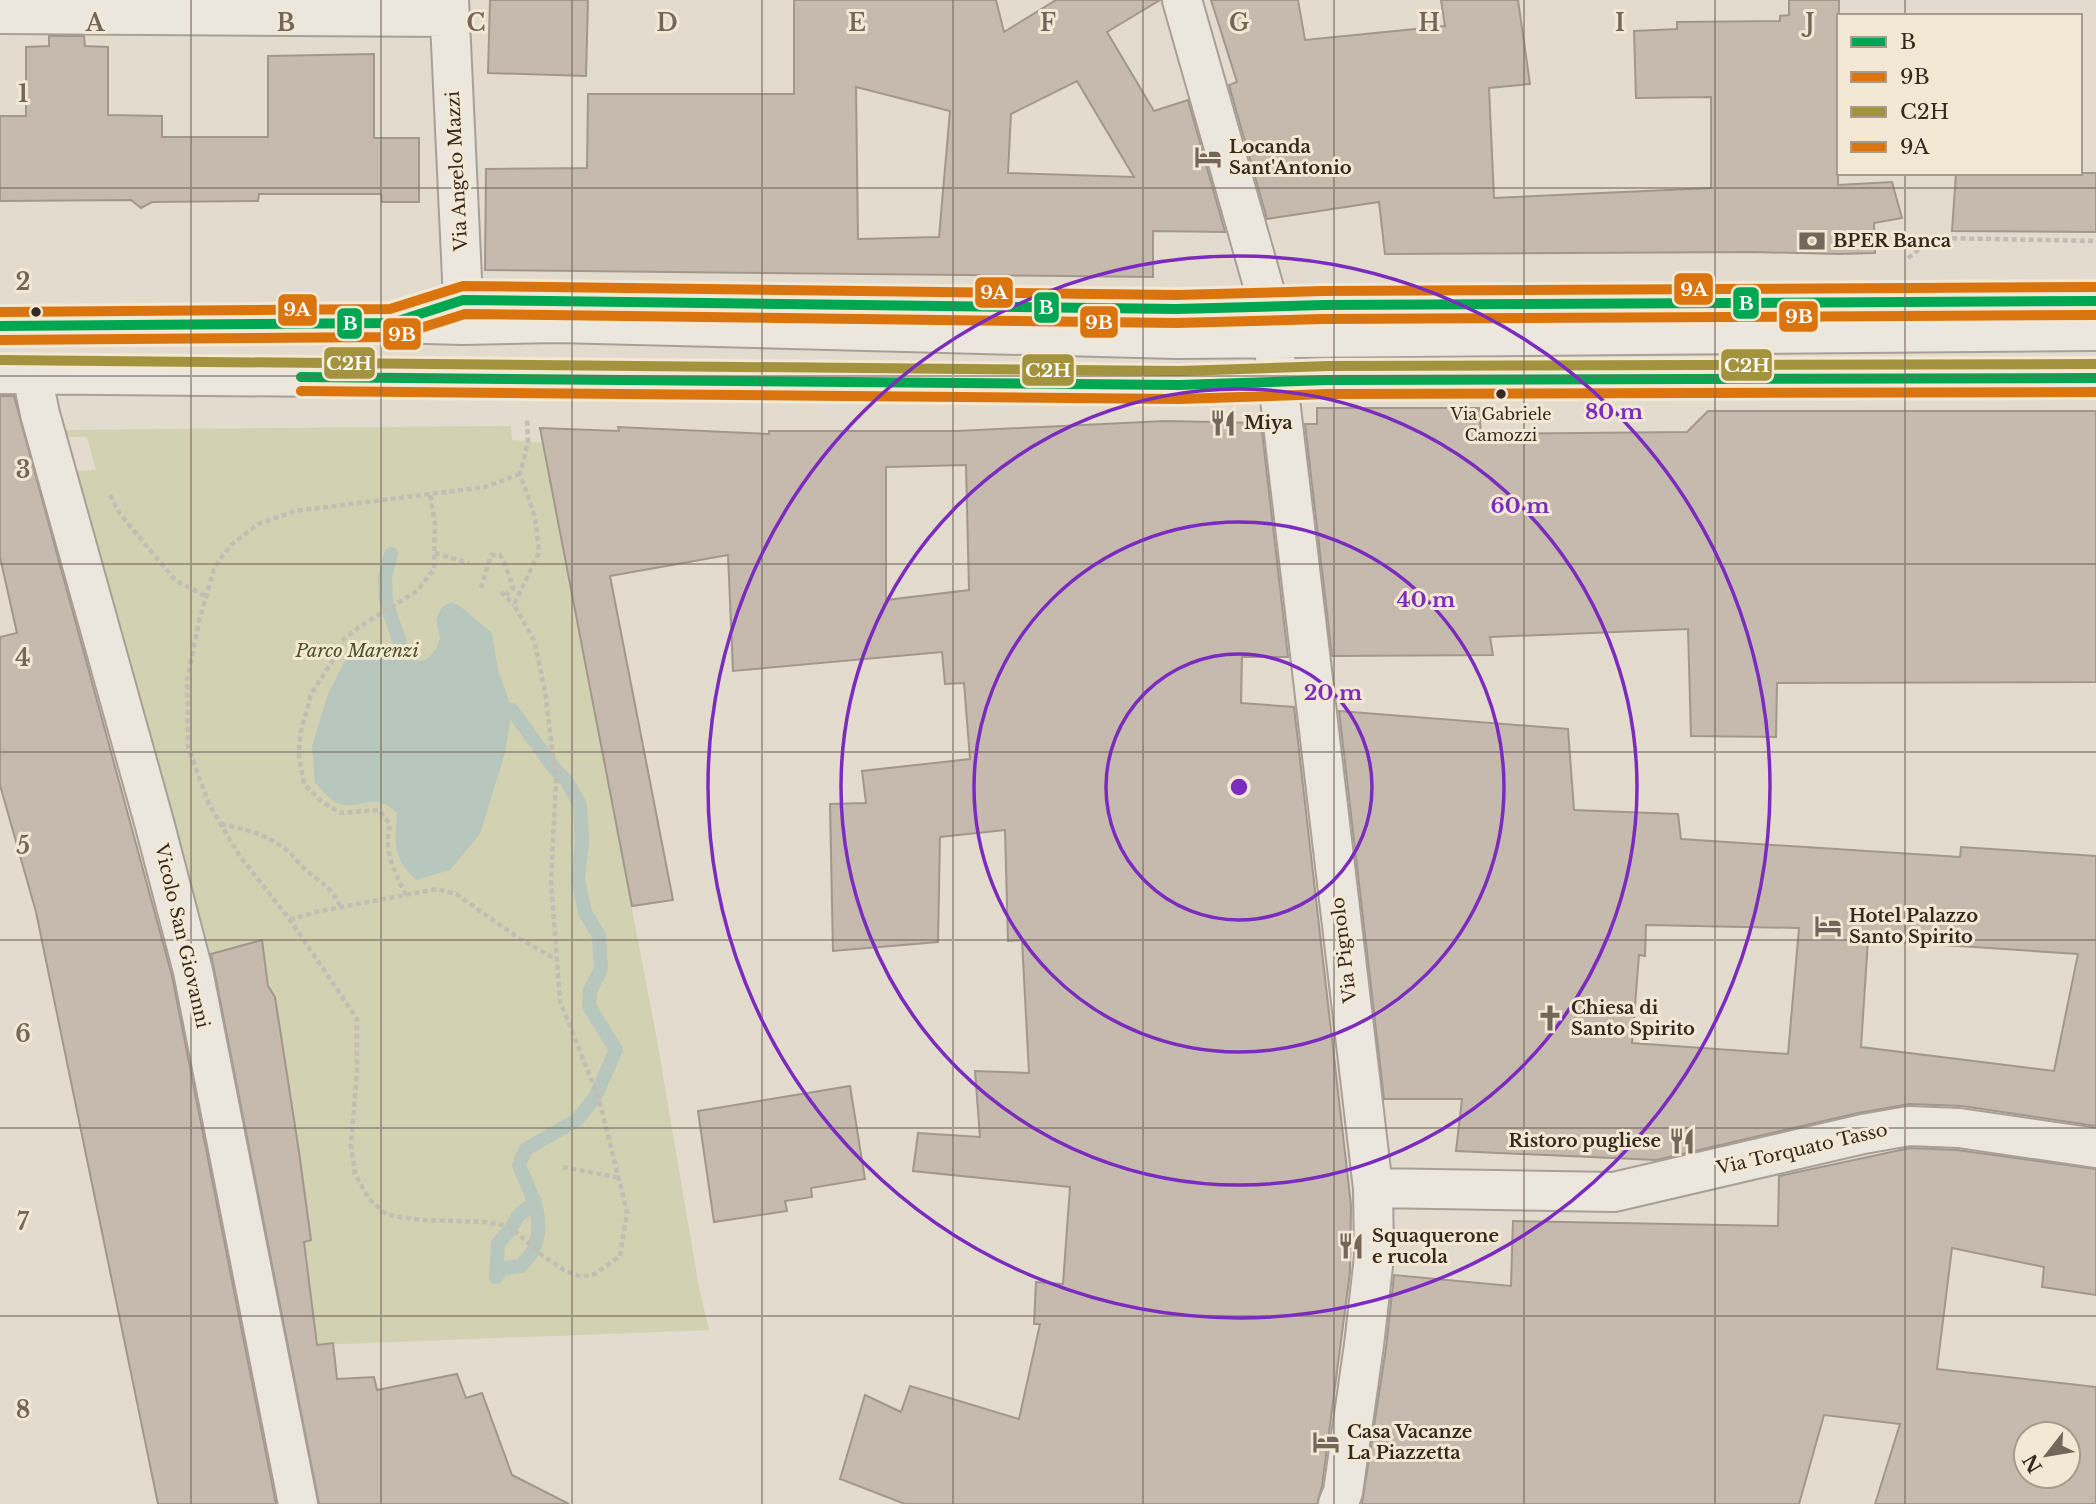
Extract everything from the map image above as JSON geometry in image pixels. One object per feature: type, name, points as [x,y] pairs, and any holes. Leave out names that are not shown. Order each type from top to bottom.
[{"type":"street","name":"Via Pignolo","points":[[1182,0],[1251,239],[1271,322],[1373,1188],[1373,1268],[1343,1492],[1338,1504]]},
{"type":"street","name":"Via Angelo Mazzi","points":[[0,14],[449,9],[463,312]]},
{"type":"street","points":[[0,326],[392,323],[463,312],[556,323],[1176,324],[2096,301]]},
{"type":"street","points":[[1323,321],[2096,331]]},
{"type":"street","points":[[16,375],[1277,388],[1328,380],[2096,378]]},
{"type":"street","name":"Vicolo San Giovanni","points":[[16,375],[40,414],[193,971],[298,1504]]},
{"type":"street","name":"Via Torquato Tasso","points":[[1373,1188],[1614,1192],[1863,1134],[1909,1126],[1959,1128],[2096,1148]]},
{"type":"path","points":[[514,605],[539,552],[535,517],[520,474],[528,442],[527,406]]},
{"type":"path","points":[[481,588],[491,555],[500,555],[504,560],[507,575],[513,582],[513,588],[503,594],[514,605],[534,640],[545,691],[556,781],[551,881],[560,1001],[599,1099],[627,1212],[620,1256],[595,1274],[581,1277],[553,1263],[509,1226],[387,1215],[369,1199],[355,1174],[351,1145],[357,1070],[356,1018],[290,920],[239,855],[209,804],[188,747],[187,680],[215,566],[231,545],[258,524],[295,511],[485,487],[520,474]]},
{"type":"path","points":[[108,492],[120,514],[176,581],[206,596]]},
{"type":"path","points":[[406,895],[389,861],[387,842],[390,824],[379,810],[341,813],[322,802],[304,784],[299,757],[300,735],[311,694],[342,641],[359,626],[417,591],[434,569],[435,525],[430,494]]},
{"type":"path","points":[[435,553],[469,563]]},
{"type":"path","points":[[221,824],[254,831],[275,842],[334,892],[341,908]]},
{"type":"path","points":[[290,920],[315,912],[437,889],[456,894],[517,937],[557,960]]},
{"type":"path","points":[[563,1167],[620,1178]]},
{"type":"green space","name":"Parco Marenzi","points":[[511,426],[512,440],[543,443],[657,1040],[699,1288],[709,1330],[317,1345],[304,1242],[310,1240],[262,940],[211,954],[75,471],[96,470],[87,437],[66,437],[63,430]]},
{"type":"shaded area","points":[[451,602],[460,606],[492,633],[498,670],[512,710],[505,753],[480,834],[450,870],[416,880],[408,872],[397,850],[397,813],[380,802],[343,805],[332,800],[315,783],[312,746],[328,694],[352,647],[385,647],[416,661],[426,660],[436,649],[440,638],[436,619],[442,607]]},
{"type":"building","points":[[490,0],[588,0],[586,76],[488,73]]},
{"type":"building","points":[[794,0],[996,0],[1004,32],[1056,0],[1160,0],[1107,32],[1154,111],[1188,100],[1225,232],[1153,231],[1153,277],[485,270],[486,169],[587,168],[588,94],[794,94]],"holes":[[[1077,81],[1134,177],[1008,173],[1011,114]],[[856,87],[950,111],[939,237],[858,239]]]},
{"type":"building","points":[[1211,0],[1298,0],[1305,40],[1445,26],[1441,0],[1518,0],[1530,84],[1489,88],[1494,198],[1711,188],[1711,97],[1636,98],[1634,31],[1677,29],[1677,22],[1780,21],[1780,16],[1789,15],[1789,0],[1839,0],[1838,185],[1892,182],[1902,218],[1874,223],[1875,253],[1385,254],[1379,202],[1267,219],[1229,85],[1237,82]]},
{"type":"building","points":[[49,36],[84,36],[85,46],[108,47],[108,115],[162,116],[162,137],[268,137],[268,56],[374,54],[374,138],[419,138],[419,202],[382,202],[381,194],[259,194],[258,201],[152,202],[141,208],[131,200],[0,201],[0,116],[26,116],[26,47],[49,46]]},
{"type":"building","points":[[2096,173],[2096,232],[1952,231],[1956,175]]},
{"type":"building","points":[[0,396],[14,396],[172,976],[276,1504],[158,1504],[36,912],[0,785],[0,637],[17,633],[0,557]]},
{"type":"building","points":[[1317,408],[1479,408],[1481,434],[1687,432],[1708,411],[2096,411],[2096,682],[1777,683],[1776,737],[1691,736],[1688,629],[1490,637],[1493,655],[1332,656],[1305,424],[1317,424]]},
{"type":"building","points":[[1165,421],[1261,423],[1288,657],[1242,657],[1241,703],[1294,707],[1351,1205],[1350,1272],[1322,1486],[1317,1504],[905,1504],[840,1479],[865,1395],[901,1412],[910,1386],[1019,1419],[1040,1324],[1034,1324],[1036,1282],[1063,1284],[1070,1187],[913,1171],[918,1133],[980,1137],[975,1071],[1029,1073],[1022,940],[1008,941],[1005,830],[940,837],[938,942],[833,951],[830,804],[866,803],[862,771],[970,759],[964,683],[945,684],[942,652],[733,671],[728,555],[610,576],[673,900],[632,906],[540,428],[619,431],[618,427],[769,434],[769,431],[957,431]],"holes":[[[966,465],[969,590],[886,600],[886,467]]]},
{"type":"building","points":[[1339,711],[1568,729],[1574,810],[1678,814],[1681,839],[1960,857],[1961,847],[2096,856],[2096,1126],[1962,1106],[1910,1104],[1858,1113],[1656,1160],[1456,1151],[1462,1099],[1384,1099]],"holes":[[[1646,925],[1799,928],[1788,1054],[1632,1043],[1639,955],[1645,956]],[[1868,940],[2078,954],[2054,1071],[1861,1047]]]},
{"type":"building","points":[[262,940],[268,986],[275,997],[311,1240],[304,1242],[317,1345],[333,1343],[337,1379],[374,1377],[377,1390],[457,1374],[466,1398],[482,1393],[512,1475],[569,1504],[319,1504],[211,954]]},
{"type":"building","points":[[850,1086],[865,1179],[811,1188],[812,1197],[785,1201],[787,1211],[714,1222],[698,1111]]},
{"type":"building","points":[[1910,1148],[1957,1150],[2096,1169],[2096,1295],[2042,1287],[2044,1267],[1952,1248],[1937,1369],[2096,1387],[2096,1504],[1875,1504],[1900,1424],[1824,1415],[1799,1504],[1362,1504],[1386,1348],[1394,1275],[1511,1286],[1513,1221],[1778,1226],[1779,1176]]},
{"type":"waterway","points":[[386,601],[385,577],[391,554]]},
{"type":"waterway","points":[[389,611],[404,654]]},
{"type":"waterway","points":[[512,710],[568,783],[580,805],[582,841],[578,880],[585,912],[599,936],[601,969],[590,991],[589,1006],[616,1050],[595,1097],[577,1120],[526,1149],[519,1165],[537,1214],[539,1224],[535,1245]]},
{"type":"waterway","points":[[513,1225],[518,1216],[535,1202]]},
{"type":"waterway","points":[[496,1277],[498,1243],[510,1230]]},
{"type":"waterway","points":[[496,1277],[503,1268],[521,1266],[533,1251]]},
{"type":"transit line","name":"9A","points":[[0,312],[390,309],[463,286],[1176,295],[1323,291],[2096,287]]},
{"type":"transit line","name":"B","points":[[0,326],[392,323],[463,300],[1176,309],[1323,305],[2096,301]]},
{"type":"transit line","name":"9B","points":[[0,340],[392,337],[465,314],[1176,323],[1323,319],[2096,315]]},
{"type":"transit line","name":"C2H","points":[[0,360],[1179,371],[1328,366],[2096,364]]},
{"type":"transit line","name":"B","points":[[301,377],[1179,385],[1328,380],[2096,378]]},
{"type":"transit line","name":"9B","points":[[301,391],[1179,399],[1328,394],[2096,392]]},
{"type":"place","name":"Locanda Sant'Antonio","points":[[1208,157]]},
{"type":"place","name":"BPER Banca","points":[[1812,241]]},
{"type":"place","name":"Via Gabriele Camozzi","points":[[1501,394]]},
{"type":"place","name":"Miya","points":[[1223,423]]},
{"type":"place","name":"Hotel Palazzo Santo Spirito","points":[[1828,926]]},
{"type":"place","name":"Chiesa di Santo Spirito","points":[[1550,1018]]},
{"type":"place","name":"Ristoro pugliese","points":[[1682,1141]]},
{"type":"place","name":"Squaquerone e rucola","points":[[1351,1246]]},
{"type":"place","name":"Casa Vacanze La Piazzetta","points":[[1326,1442]]}]
